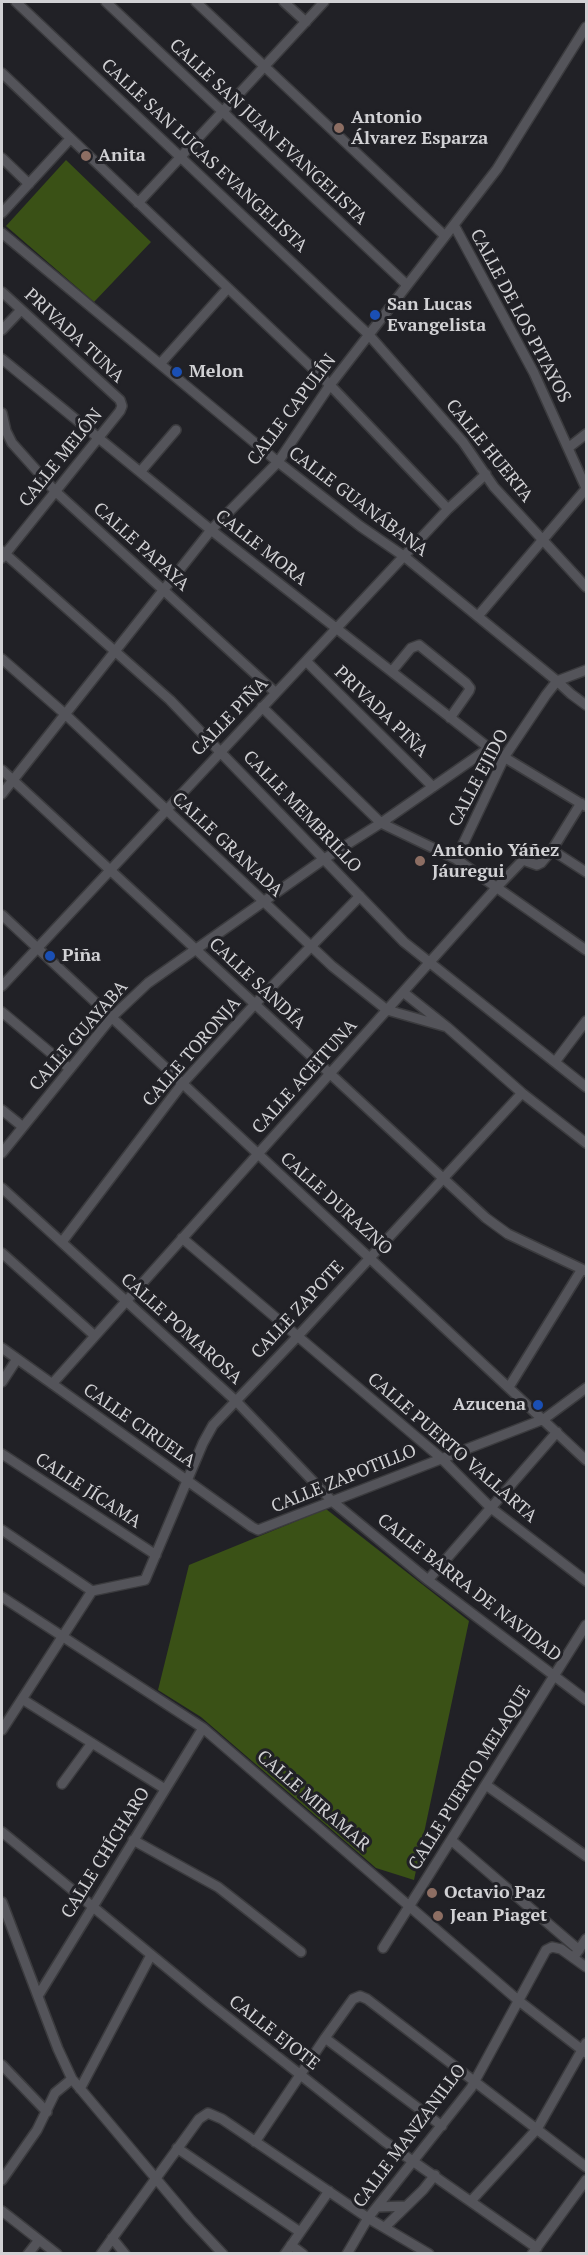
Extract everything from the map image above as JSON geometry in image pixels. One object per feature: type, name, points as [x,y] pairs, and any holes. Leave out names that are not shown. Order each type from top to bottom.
[{"type":"street","name":"CALLE SAN LUCAS EVANGELISTA","points":[[16,2],[369,335]]},
{"type":"street","name":"CALLE SAN JUAN EVANGELISTA","points":[[106,2],[407,285]]},
{"type":"street","points":[[196,2],[445,236]]},
{"type":"street","points":[[284,2],[306,21]]},
{"type":"street","points":[[138,203],[324,2]]},
{"type":"street","name":"CALLE CAPULÍN","points":[[2,794],[211,530],[278,462],[330,385],[497,169],[586,27]]},
{"type":"street","points":[[2,73],[330,385],[448,509]]},
{"type":"street","points":[[2,213],[70,139]]},
{"type":"street","points":[[2,158],[29,184]]},
{"type":"street","name":"CALLE DE LOS PITAYOS","points":[[454,225],[534,372],[586,488]]},
{"type":"street","name":"CALLE GUANÁBANA","points":[[3,236],[278,462],[360,526],[405,557],[586,705]]},
{"type":"street","points":[[159,364],[228,288]]},
{"type":"street","name":"PRIVADA TUNA","points":[[2,292],[120,400],[122,406]]},
{"type":"street","points":[[2,330],[21,310]]},
{"type":"street","name":"CALLE HUERTA","points":[[369,335],[463,442],[494,487],[586,587]]},
{"type":"street","name":"CALLE MORA","points":[[2,359],[97,439],[489,748],[584,805]]},
{"type":"street","name":"CALLE MELÓN","points":[[3,554],[122,406]]},
{"type":"street","name":"CALLE PAPAYA","points":[[2,413],[12,443],[55,491],[276,693]]},
{"type":"street","points":[[140,472],[176,430]]},
{"type":"street","points":[[568,448],[586,434]]},
{"type":"street","name":"CALLE PIÑA","points":[[2,986],[448,509],[486,474]]},
{"type":"street","points":[[478,616],[586,488]]},
{"type":"street","name":"CALLE MEMBRILLO","points":[[3,554],[170,700],[404,942],[586,1087]]},
{"type":"street","points":[[392,671],[416,645],[457,676],[470,688],[450,718]]},
{"type":"street","name":"CALLE GRANADA","points":[[2,659],[64,714],[332,966],[387,1010],[447,1027]]},
{"type":"street","name":"PRIVADA PIÑA","points":[[306,661],[433,787]]},
{"type":"street","points":[[557,681],[586,670]]},
{"type":"street","name":"CALLE EJIDO","points":[[456,859],[505,756],[557,681]]},
{"type":"street","points":[[262,707],[381,823],[456,859],[586,950]]},
{"type":"street","name":"CALLE GUAYABA","points":[[2,1153],[112,1017],[148,983],[262,901],[381,823],[489,748]]},
{"type":"street","name":"CALLE SANDÍA","points":[[2,770],[486,1218],[508,1234],[584,1270]]},
{"type":"street","points":[[584,805],[552,850],[586,873]]},
{"type":"street","name":"CALLE ACEITUNA","points":[[52,1384],[496,887],[521,862],[526,860],[539,865],[552,850]]},
{"type":"street","name":"CALLE TORONJA","points":[[62,1242],[182,1084],[254,1005],[360,896]]},
{"type":"street","name":"CALLE DURAZNO","points":[[2,915],[586,1460]]},
{"type":"street","name":"CALLE GRANADA","points":[[403,992],[522,1093],[586,1143]]},
{"type":"street","points":[[2,1012],[70,1069]]},
{"type":"street","points":[[555,1062],[586,1021]]},
{"type":"street","name":"CALLE ZAPOTE","points":[[92,1591],[145,1580],[203,1443],[213,1425],[522,1093]]},
{"type":"street","points":[[2,1110],[23,1127]]},
{"type":"street","name":"CALLE POMAROSA","points":[[2,1188],[236,1401],[332,1501]]},
{"type":"street","name":"CALLE PUERTO VALLARTA","points":[[182,1238],[441,1458],[491,1508],[586,1581]]},
{"type":"street","points":[[2,1253],[95,1336]]},
{"type":"street","points":[[509,1387],[584,1270]]},
{"type":"street","name":"CALLE CIRUELA","points":[[2,1348],[258,1530]]},
{"type":"street","points":[[2,1382],[17,1359]]},
{"type":"street","name":"CALLE ZAPOTILLO","points":[[258,1530],[544,1419],[586,1388]]},
{"type":"street","points":[[428,1580],[557,1432]]},
{"type":"street","name":"CALLE JÍCAMA","points":[[2,1454],[156,1555]]},
{"type":"street","name":"CALLE BARRA DE NAVIDAD","points":[[332,1501],[428,1580],[586,1700]]},
{"type":"street","points":[[2,1530],[92,1591],[2,1730]]},
{"type":"street","name":"CALLE MIRAMAR","points":[[2,1597],[202,1728],[519,2001],[585,2049]]},
{"type":"street","name":"CALLE PUERTO MELAQUE","points":[[383,1948],[586,1625]]},
{"type":"street","points":[[22,1699],[165,1789]]},
{"type":"street","name":"CALLE CHÍCHARO","points":[[38,1996],[202,1728]]},
{"type":"street","points":[[62,1784],[92,1743]]},
{"type":"street","points":[[486,1785],[586,1856]]},
{"type":"street","name":"CALLE EJOTE","points":[[2,1832],[300,2075],[384,2141],[471,2201],[535,2251]]},
{"type":"street","points":[[134,1840],[218,1887],[301,1952]]},
{"type":"street","points":[[451,1840],[576,1954],[586,1967]]},
{"type":"street","points":[[2,1902],[58,2049],[72,2079],[189,2219],[223,2253]]},
{"type":"street","points":[[576,1954],[586,1939]]},
{"type":"street","name":"CALLE MANZANILLO","points":[[347,2253],[368,2218],[442,2126],[474,2081],[546,1950],[552,1947],[576,1954]]},
{"type":"street","points":[[80,2089],[151,1955]]},
{"type":"street","points":[[255,2142],[325,2037],[353,1999],[360,1996],[367,1999],[586,2167]]},
{"type":"street","points":[[325,2037],[442,2126]]},
{"type":"street","points":[[471,2201],[537,2129],[585,2049]]},
{"type":"street","points":[[2,2065],[47,2112]]},
{"type":"street","points":[[2,2180],[37,2130],[54,2093],[72,2079]]},
{"type":"street","points":[[101,2253],[199,2119],[208,2113],[222,2119],[368,2218],[429,2253]]},
{"type":"street","points":[[177,2148],[300,2232]]},
{"type":"street","name":"CALLE MANZANILLO","points":[[385,2227],[435,2175]]},
{"type":"street","points":[[535,2251],[586,2180]]},
{"type":"street","points":[[303,2253],[288,2249],[329,2191]]},
{"type":"street","points":[[377,2207],[405,2206]]},
{"type":"street","points":[[2,2211],[57,2253]]},
{"type":"street","points":[[112,2238],[126,2253]]},
{"type":"street","points":[[28,2253],[39,2240]]},
{"type":"green space","points":[[66,160],[151,242],[94,302],[6,226]]},
{"type":"green space","points":[[326,1509],[469,1621],[414,1880],[376,1868],[201,1717],[158,1690],[189,1565]]},
{"type":"place","name":"Antonio Álvarez Esparza","points":[[339,128]]},
{"type":"place","name":"Anita","points":[[86,156]]},
{"type":"place","name":"San Lucas Evangelista","points":[[375,315]]},
{"type":"place","name":"Melon","points":[[177,372]]},
{"type":"place","name":"Antonio Yáñez Jáuregui","points":[[420,861]]},
{"type":"place","name":"Piña","points":[[50,956]]},
{"type":"place","name":"Azucena","points":[[538,1405]]},
{"type":"place","name":"Octavio Paz","points":[[432,1893]]},
{"type":"place","name":"Jean Piaget","points":[[438,1916]]}]
